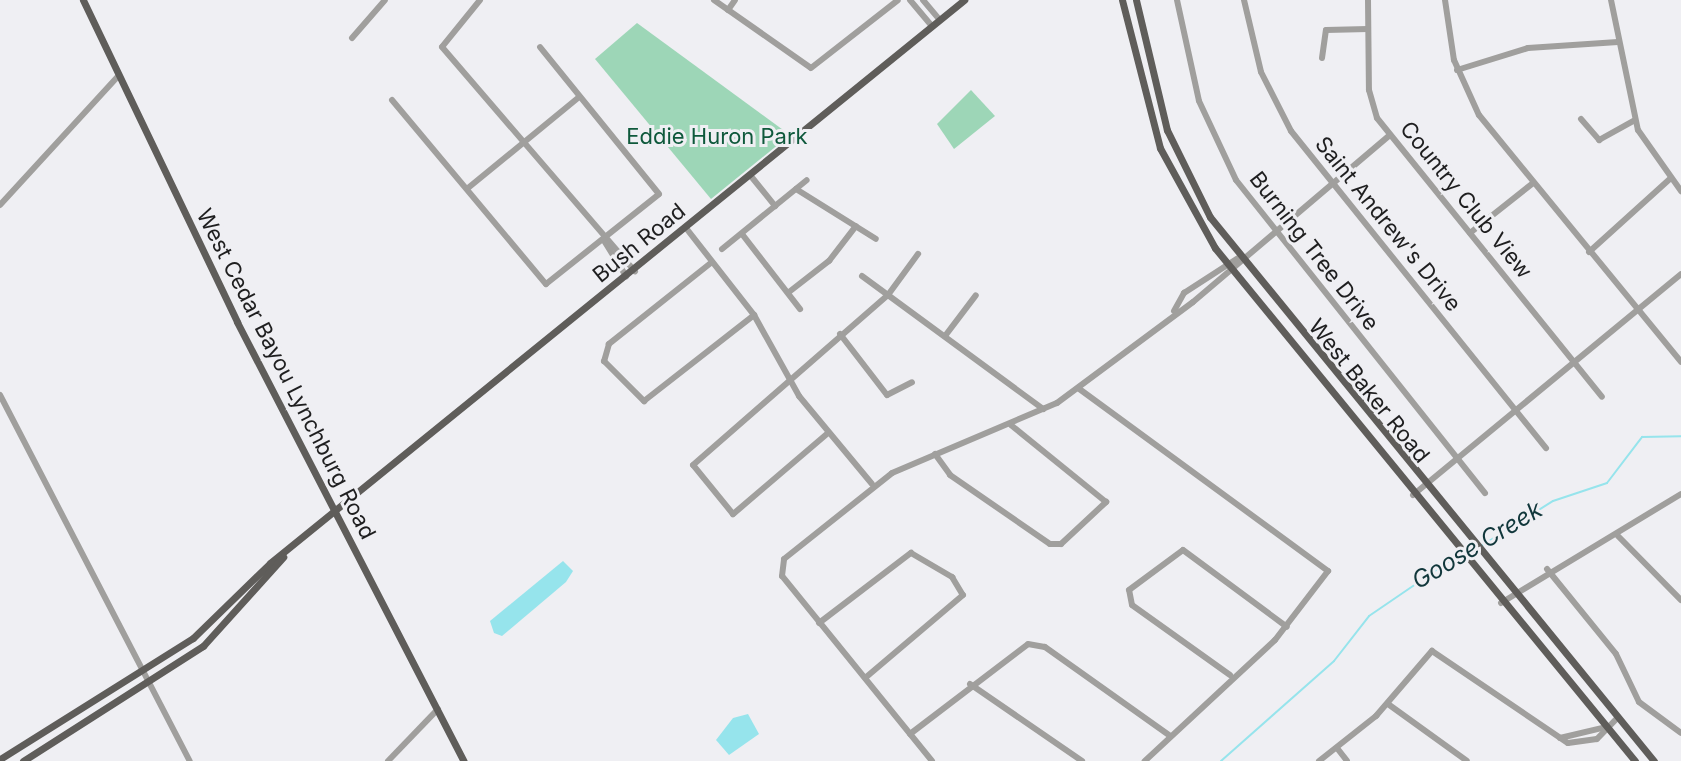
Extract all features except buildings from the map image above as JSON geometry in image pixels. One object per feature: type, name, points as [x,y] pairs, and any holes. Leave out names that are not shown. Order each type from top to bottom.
[{"type":"main road","name":"West Cedar Bayou Lynchburg Road","points":[[83,0],[336,512],[464,761]]},
{"type":"main road","name":"Bush Road","points":[[283,557],[964,0]]},
{"type":"main road","name":"West Baker Road","points":[[1122,0],[1160,148],[1224,261],[1473,569],[1635,761]]},
{"type":"main road","name":"West Baker Road","points":[[1136,0],[1173,144],[1238,258],[1512,594],[1654,761]]},
{"type":"main road","points":[[1128,29],[1141,26]]},
{"type":"main road","points":[[1160,148],[1173,144]]},
{"type":"main road","points":[[1298,353],[1308,345]]},
{"type":"main road","points":[[0,759],[143,669],[227,611],[283,557]]},
{"type":"main road","points":[[23,761],[149,682],[220,632],[283,557]]},
{"type":"street","points":[[352,38],[385,0]]},
{"type":"street","points":[[480,0],[442,47],[603,239],[635,271]]},
{"type":"street","points":[[714,0],[811,68],[898,0]]},
{"type":"street","points":[[728,10],[735,0]]},
{"type":"street","points":[[910,0],[932,26]]},
{"type":"street","points":[[923,0],[940,20]]},
{"type":"street","name":"Burning Tree Drive","points":[[1177,0],[1205,117],[1271,231],[1485,493]]},
{"type":"street","name":"Saint Andrew's Drive","points":[[1244,0],[1273,101],[1331,183],[1546,448]]},
{"type":"street","name":"Country Club View","points":[[1368,0],[1369,90],[1390,135],[1602,397]]},
{"type":"street","points":[[1445,0],[1457,70],[1479,115],[1681,362]]},
{"type":"street","points":[[1611,0],[1635,120],[1681,191]]},
{"type":"street","points":[[1322,58],[1326,30],[1368,29]]},
{"type":"street","points":[[1457,70],[1528,48],[1618,42]]},
{"type":"street","points":[[392,100],[546,284],[659,194],[540,47]]},
{"type":"street","points":[[0,205],[118,76]]},
{"type":"street","points":[[468,188],[579,97]]},
{"type":"street","points":[[1581,119],[1599,140],[1635,120]]},
{"type":"street","points":[[932,761],[819,623],[780,567],[872,484],[935,454],[1011,425],[1078,388],[1174,311],[1232,271],[1238,258],[1390,135]]},
{"type":"street","points":[[750,175],[775,206]]},
{"type":"street","points":[[1589,252],[1671,178]]},
{"type":"street","points":[[722,249],[807,180]]},
{"type":"street","points":[[1470,233],[1533,183]]},
{"type":"street","points":[[796,189],[876,239]]},
{"type":"street","points":[[789,292],[829,261],[856,226]]},
{"type":"street","points":[[686,228],[754,315],[788,377],[828,433],[872,484]]},
{"type":"street","points":[[742,234],[800,309]]},
{"type":"street","points":[[603,239],[627,277]]},
{"type":"street","points":[[828,433],[733,514],[694,469],[695,460],[788,377],[888,295],[918,254]]},
{"type":"street","points":[[1174,311],[1224,261],[1238,258]]},
{"type":"street","points":[[712,262],[609,344],[604,361],[644,401],[754,315]]},
{"type":"street","points":[[1413,495],[1681,274]]},
{"type":"street","points":[[862,276],[1043,409]]},
{"type":"street","points":[[945,336],[976,295]]},
{"type":"street","points":[[840,334],[887,395],[912,382]]},
{"type":"street","points":[[1078,388],[1328,571],[1287,627],[1230,675],[1145,761]]},
{"type":"street","points":[[0,395],[190,761]]},
{"type":"street","points":[[935,454],[950,475],[1061,544],[1106,502],[1011,425]]},
{"type":"street","points":[[1501,603],[1547,569],[1618,536],[1681,494]]},
{"type":"street","points":[[1618,536],[1681,600]]},
{"type":"street","points":[[1230,675],[1132,605],[1129,590],[1183,550],[1287,627]]},
{"type":"street","points":[[819,623],[911,553],[952,577],[963,595],[865,678]]},
{"type":"street","points":[[1547,569],[1616,654],[1639,702],[1681,733]]},
{"type":"street","points":[[910,734],[1014,648],[1036,644],[1169,735]]},
{"type":"street","points":[[1319,761],[1388,704],[1432,651],[1559,738],[1606,727],[1617,718]]},
{"type":"street","points":[[970,684],[1082,761]]},
{"type":"street","points":[[1388,704],[1467,761]]},
{"type":"street","points":[[388,761],[438,709]]},
{"type":"street","points":[[1337,748],[1347,761]]},
{"type":"green space","name":"Eddie Huron Park","points":[[637,23],[790,135],[711,199],[595,59]]},
{"type":"green space","points":[[971,90],[995,116],[954,149],[937,124]]},
{"type":"water","points":[[563,561],[573,571],[566,582],[502,636],[494,633],[490,621]]},
{"type":"water","points":[[748,714],[759,734],[729,755],[716,740],[733,718]]},
{"type":"waterway","name":"Goose Creek","points":[[1481,546],[1553,501],[1607,483],[1642,437],[1681,436]]},
{"type":"waterway","name":"Goose Creek","points":[[1221,761],[1334,661],[1369,616],[1460,554]]}]
